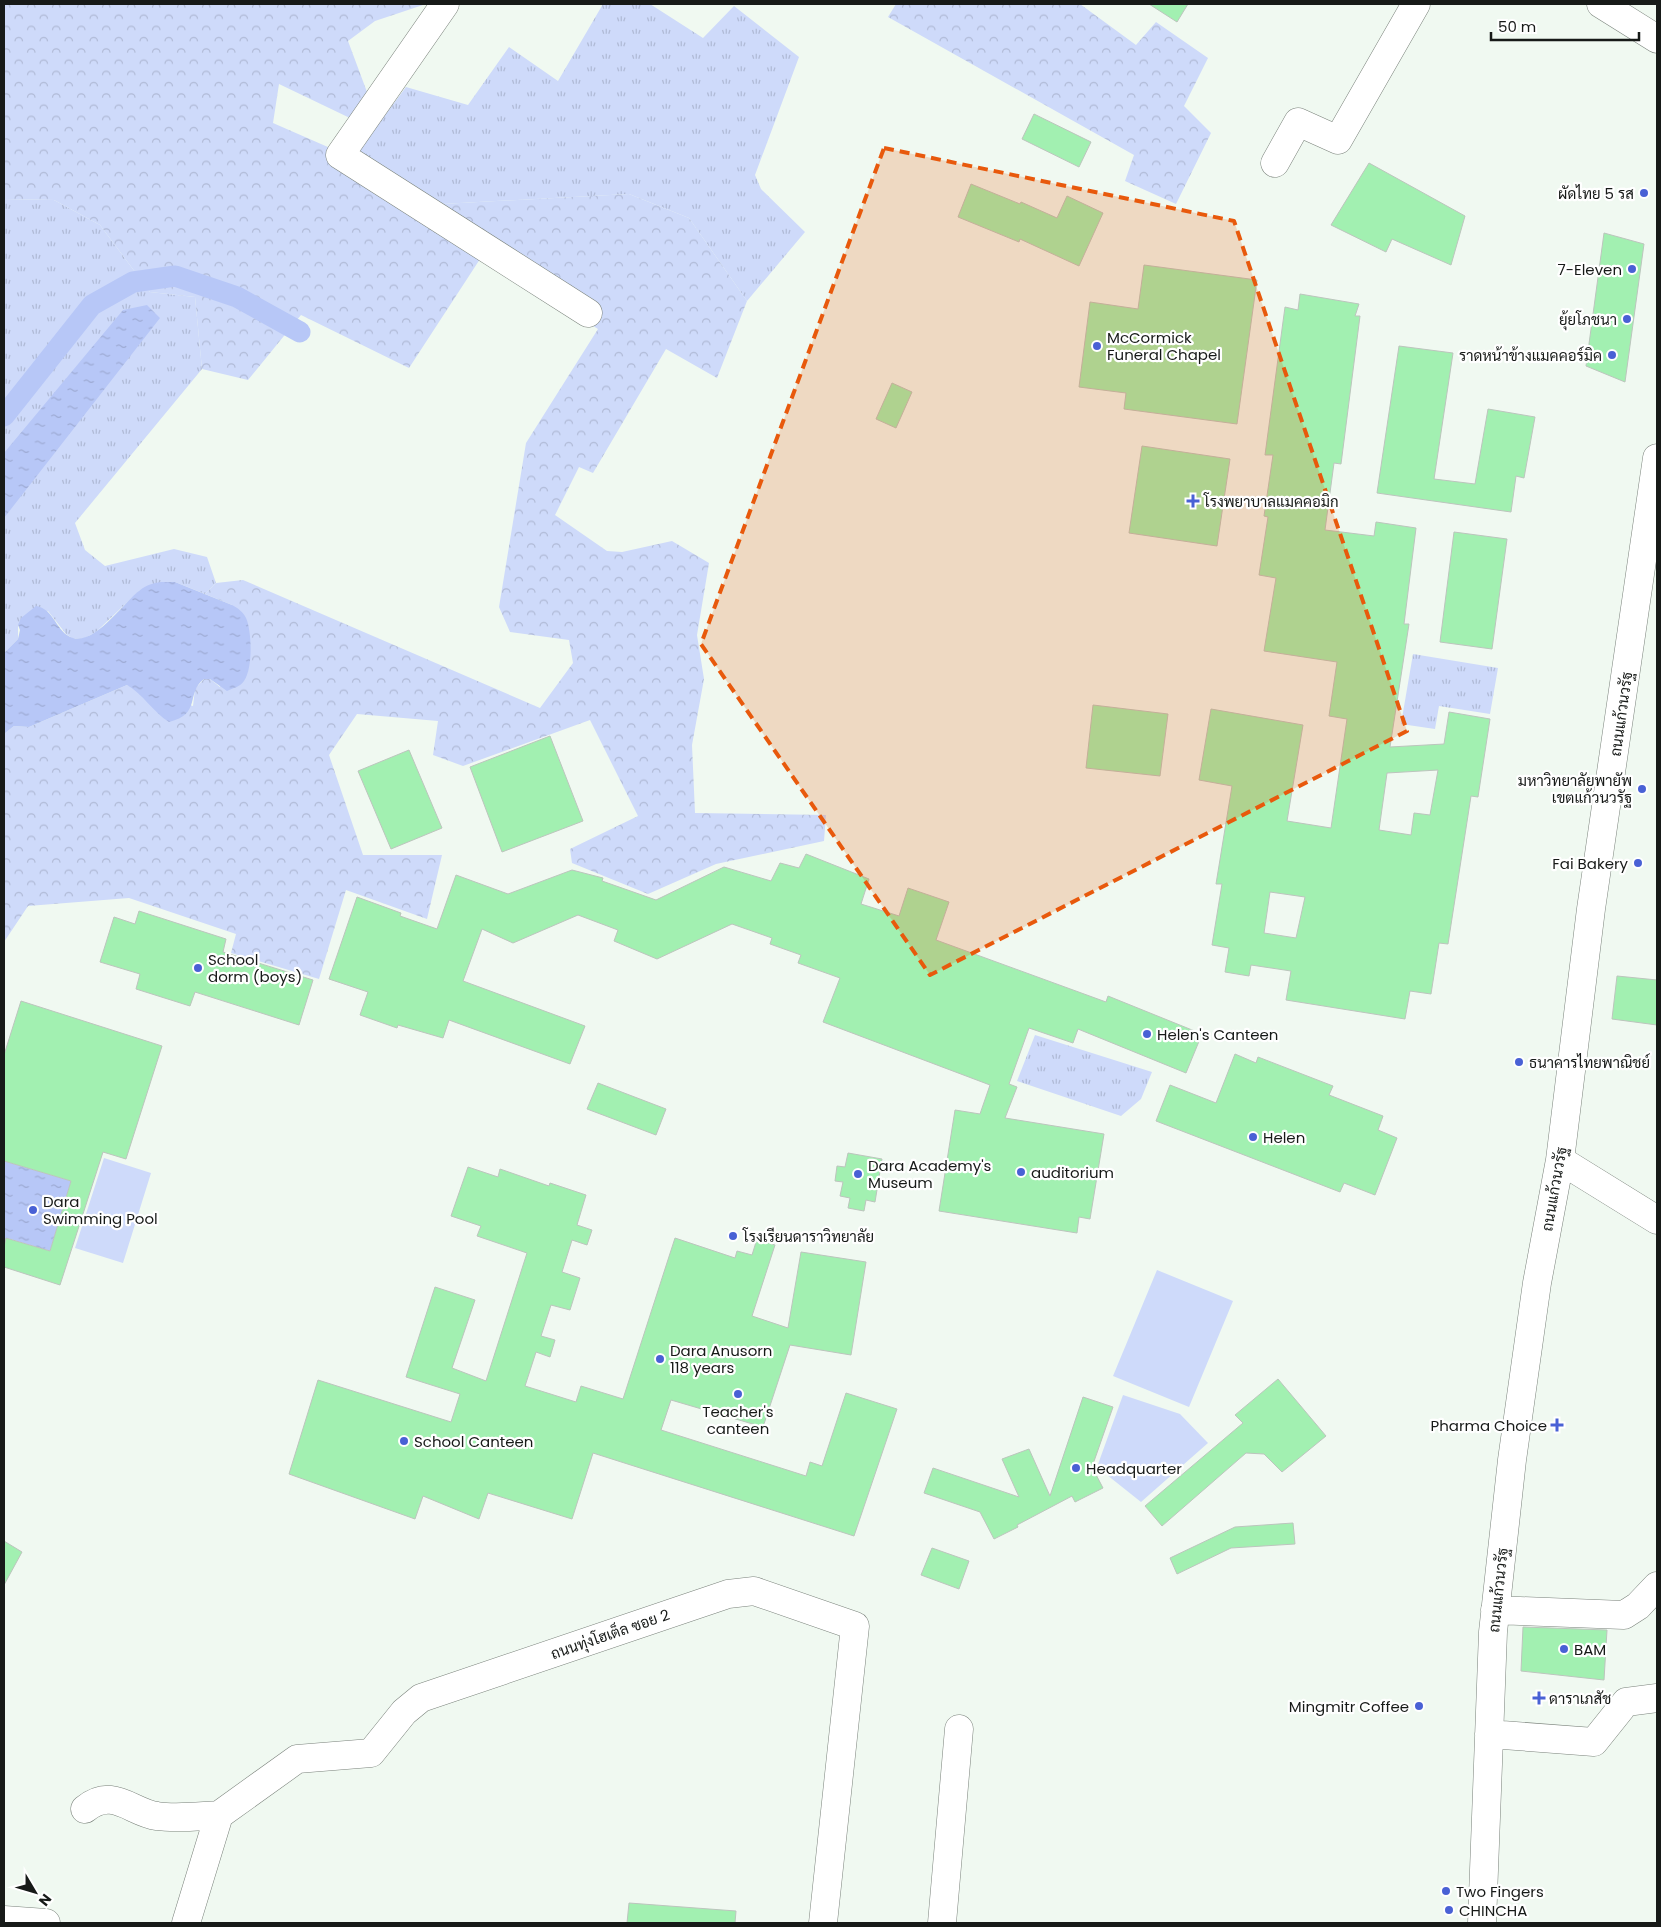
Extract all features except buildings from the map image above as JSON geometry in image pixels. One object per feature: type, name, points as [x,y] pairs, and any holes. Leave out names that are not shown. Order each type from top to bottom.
[{"type":"street","points":[[445,4],[340,155],[588,313]]},
{"type":"street","points":[[1275,163],[1298,122],[1338,140],[1416,4]]},
{"type":"street","points":[[1601,4],[1657,39]]},
{"type":"street","name":"ถนนแก้วนวรัฐ","points":[[1482,1923],[1493,1632],[1512,1460],[1537,1282],[1560,1160],[1591,909],[1657,458]]},
{"type":"street","points":[[1560,1160],[1657,1220]]},
{"type":"street","points":[[1495,1610],[1624,1615],[1638,1606],[1657,1586]]},
{"type":"street","name":"ถนนทุ่งโฮเต็ล ซอย 2","points":[[219,1815],[297,1759],[371,1753],[404,1712],[421,1698],[728,1594],[754,1591],[855,1626],[822,1923]]},
{"type":"street","points":[[1489,1734],[1594,1742],[1626,1702],[1657,1698]]},
{"type":"street","points":[[942,1923],[959,1729]]},
{"type":"street","points":[[85,1809],[90,1805],[108,1800],[120,1801],[142,1812],[160,1817],[219,1815],[186,1923]]},
{"type":"street","points":[[4,1920],[46,1923]]},
{"type":"highlighted area","points":[[884,148],[1234,221],[1407,731],[930,975],[701,644]]},
{"type":"green space","points":[[4,4],[426,4],[375,21],[348,41],[367,92],[352,119],[279,84],[273,123],[353,158],[442,204],[629,194],[689,218],[747,301],[717,378],[666,349],[593,473],[579,467],[555,515],[607,551],[622,552],[672,541],[709,563],[697,635],[704,679],[692,745],[695,813],[826,815],[824,841],[716,864],[648,894],[572,863],[570,849],[638,816],[590,720],[463,766],[433,755],[438,721],[357,714],[329,755],[363,855],[442,855],[427,919],[346,890],[319,979],[231,953],[236,934],[129,898],[28,906],[4,942],[4,734],[14,726],[29,727],[127,685],[193,706],[195,689],[204,679],[210,679],[220,687],[232,605],[205,594],[216,583],[243,580],[540,708],[573,663],[569,640],[510,632],[499,607],[526,443],[598,329],[482,256],[409,368],[301,315],[248,380],[202,369],[195,297],[150,292],[100,225],[54,200],[4,199]]},
{"type":"green space","points":[[603,4],[650,4],[703,38],[734,6],[799,57],[755,175],[761,189],[805,232],[747,301],[689,218],[629,194],[442,204],[353,158],[406,87],[468,105],[509,47],[558,81]]},
{"type":"green space","points":[[896,4],[1080,4],[1136,45],[1156,22],[1208,58],[1184,106],[1211,133],[1176,204],[1125,181],[1134,155],[888,17]]},
{"type":"green space","points":[[4,199],[54,200],[100,225],[150,292],[195,297],[202,369],[75,523],[85,550],[105,566],[174,549],[207,557],[216,583],[205,594],[175,582],[140,590],[96,632],[83,639],[72,638],[66,634],[48,611],[18,625],[18,639],[4,653]]},
{"type":"green space","points":[[1413,654],[1498,668],[1490,714],[1439,706],[1435,729],[1401,724]]},
{"type":"green space","points":[[1035,1035],[1152,1072],[1141,1099],[1121,1116],[1017,1081]]},
{"type":"green space","points":[[104,1158],[151,1173],[123,1263],[75,1248]]},
{"type":"green space","points":[[1157,1270],[1233,1301],[1189,1407],[1113,1376]]},
{"type":"green space","points":[[1123,1395],[1180,1414],[1208,1443],[1141,1502],[1097,1467]]},
{"type":"water","points":[[147,305],[160,318],[4,518],[4,453],[123,310]]},
{"type":"water","points":[[175,582],[232,605],[243,614],[248,624],[251,650],[249,668],[242,683],[227,691],[210,679],[204,679],[198,685],[190,709],[186,714],[169,722],[127,685],[29,727],[14,726],[4,734],[4,653],[18,639],[20,630],[18,625],[21,618],[36,606],[52,616],[67,635],[73,638],[82,638],[100,629],[140,590],[150,584]]},
{"type":"water","name":"Dara Swimming Pool","points":[[4,1161],[71,1181],[50,1251],[7,1238],[4,1247]]},
{"type":"waterway","points":[[4,416],[92,305],[133,282],[175,276],[237,297],[300,332]]},
{"type":"place","name":"ผัดไทย 5 รส","points":[[1644,193]]},
{"type":"place","name":"7-Eleven","points":[[1632,269]]},
{"type":"place","name":"ยุ้ยโภชนา","points":[[1627,319]]},
{"type":"place","name":"McCormick Funeral Chapel","points":[[1097,346]]},
{"type":"place","name":"ราดหน้าข้างแมคคอร์มิค","points":[[1612,355]]},
{"type":"place","name":"โรงพยาบาลแมคคอมิก","points":[[1193,501]]},
{"type":"place","name":"มหาวิทยาลัยพายัพ เขตแก้วนวรัฐ","points":[[1642,789]]},
{"type":"place","name":"Fai Bakery","points":[[1638,863]]},
{"type":"place","name":"School dorm (boys)","points":[[198,968]]},
{"type":"place","name":"Helen's Canteen","points":[[1147,1034]]},
{"type":"place","name":"ธนาคารไทยพาณิชย์","points":[[1519,1062]]},
{"type":"place","name":"Helen","points":[[1253,1137]]},
{"type":"place","name":"auditorium","points":[[1021,1172]]},
{"type":"place","name":"Dara Academy's Museum","points":[[858,1174]]},
{"type":"place","name":"Dara Swimming Pool","points":[[33,1210]]},
{"type":"place","name":"โรงเรียนดาราวิทยาลัย","points":[[733,1236]]},
{"type":"place","name":"Dara Anusorn 118 years","points":[[660,1359]]},
{"type":"place","name":"Teacher's canteen","points":[[738,1394]]},
{"type":"place","name":"Pharma Choice","points":[[1557,1425]]},
{"type":"place","name":"School Canteen","points":[[404,1441]]},
{"type":"place","name":"Headquarter","points":[[1076,1468]]},
{"type":"place","name":"BAM","points":[[1564,1649]]},
{"type":"place","name":"ดาราเภสัช","points":[[1539,1698]]},
{"type":"place","name":"Mingmitr Coffee","points":[[1419,1706]]},
{"type":"place","name":"Two Fingers","points":[[1446,1891]]},
{"type":"place","name":"CHINCHA","points":[[1449,1910]]}]
